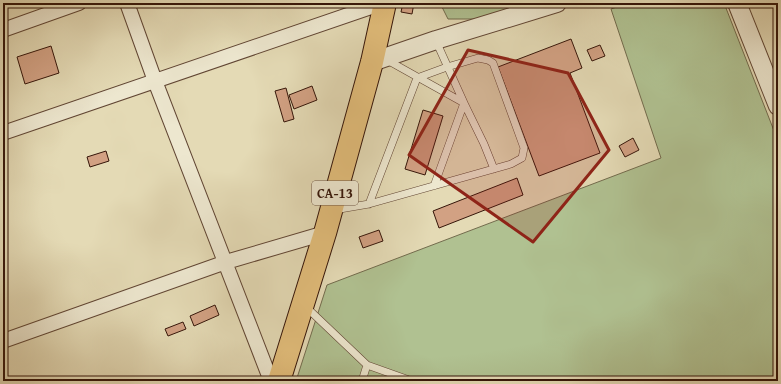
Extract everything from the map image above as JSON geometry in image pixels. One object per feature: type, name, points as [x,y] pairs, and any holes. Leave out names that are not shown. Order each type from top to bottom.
[{"type":"main road","name":"CA-13","points":[[279,381],[304,304],[377,60],[384,3]]},
{"type":"street","points":[[3,30],[79,3]]},
{"type":"street","points":[[127,3],[155,81],[271,381]]},
{"type":"street","points":[[3,133],[384,3]]},
{"type":"street","points":[[377,60],[436,40],[557,3]]},
{"type":"street","points":[[737,3],[778,106]]},
{"type":"street","points":[[3,341],[226,262],[325,233]]},
{"type":"lane","points":[[436,40],[494,169]]},
{"type":"lane","points":[[331,210],[369,204],[511,164],[522,158],[524,148],[493,63],[488,60],[478,58],[417,78],[369,204]]},
{"type":"lane","points":[[377,60],[417,78],[464,103]]},
{"type":"lane","points":[[434,186],[464,103]]},
{"type":"lane","points":[[304,304],[367,365],[412,381]]},
{"type":"lane","points":[[362,381],[367,365]]},
{"type":"highlighted area","points":[[468,50],[568,73],[609,150],[533,242],[409,155]]},
{"type":"green space","points":[[440,3],[529,3],[481,19],[448,19]]},
{"type":"green space","points":[[628,3],[724,3],[778,141],[778,381],[296,381],[327,285],[661,158],[611,9]]},
{"type":"building","points":[[325,3],[345,3],[344,8],[324,5]]},
{"type":"building","points":[[403,3],[414,3],[412,14],[401,12]]},
{"type":"building","points":[[571,39],[582,68],[570,73],[600,153],[539,176],[498,67]]},
{"type":"building","points":[[600,45],[605,56],[592,61],[587,50]]},
{"type":"building","points":[[51,46],[59,73],[25,84],[17,57]]},
{"type":"building","points":[[312,86],[317,100],[294,109],[289,95]]},
{"type":"building","points":[[286,88],[294,119],[284,122],[275,91]]},
{"type":"building","points":[[423,110],[443,116],[425,175],[405,169]]},
{"type":"building","points":[[633,138],[639,150],[625,157],[619,146]]},
{"type":"building","points":[[106,151],[109,161],[90,167],[87,157]]},
{"type":"building","points":[[517,178],[523,195],[439,228],[433,211]]},
{"type":"building","points":[[379,230],[383,241],[363,248],[359,237]]},
{"type":"building","points":[[215,305],[219,315],[194,326],[190,316]]},
{"type":"building","points":[[183,322],[186,329],[168,336],[165,329]]}]
